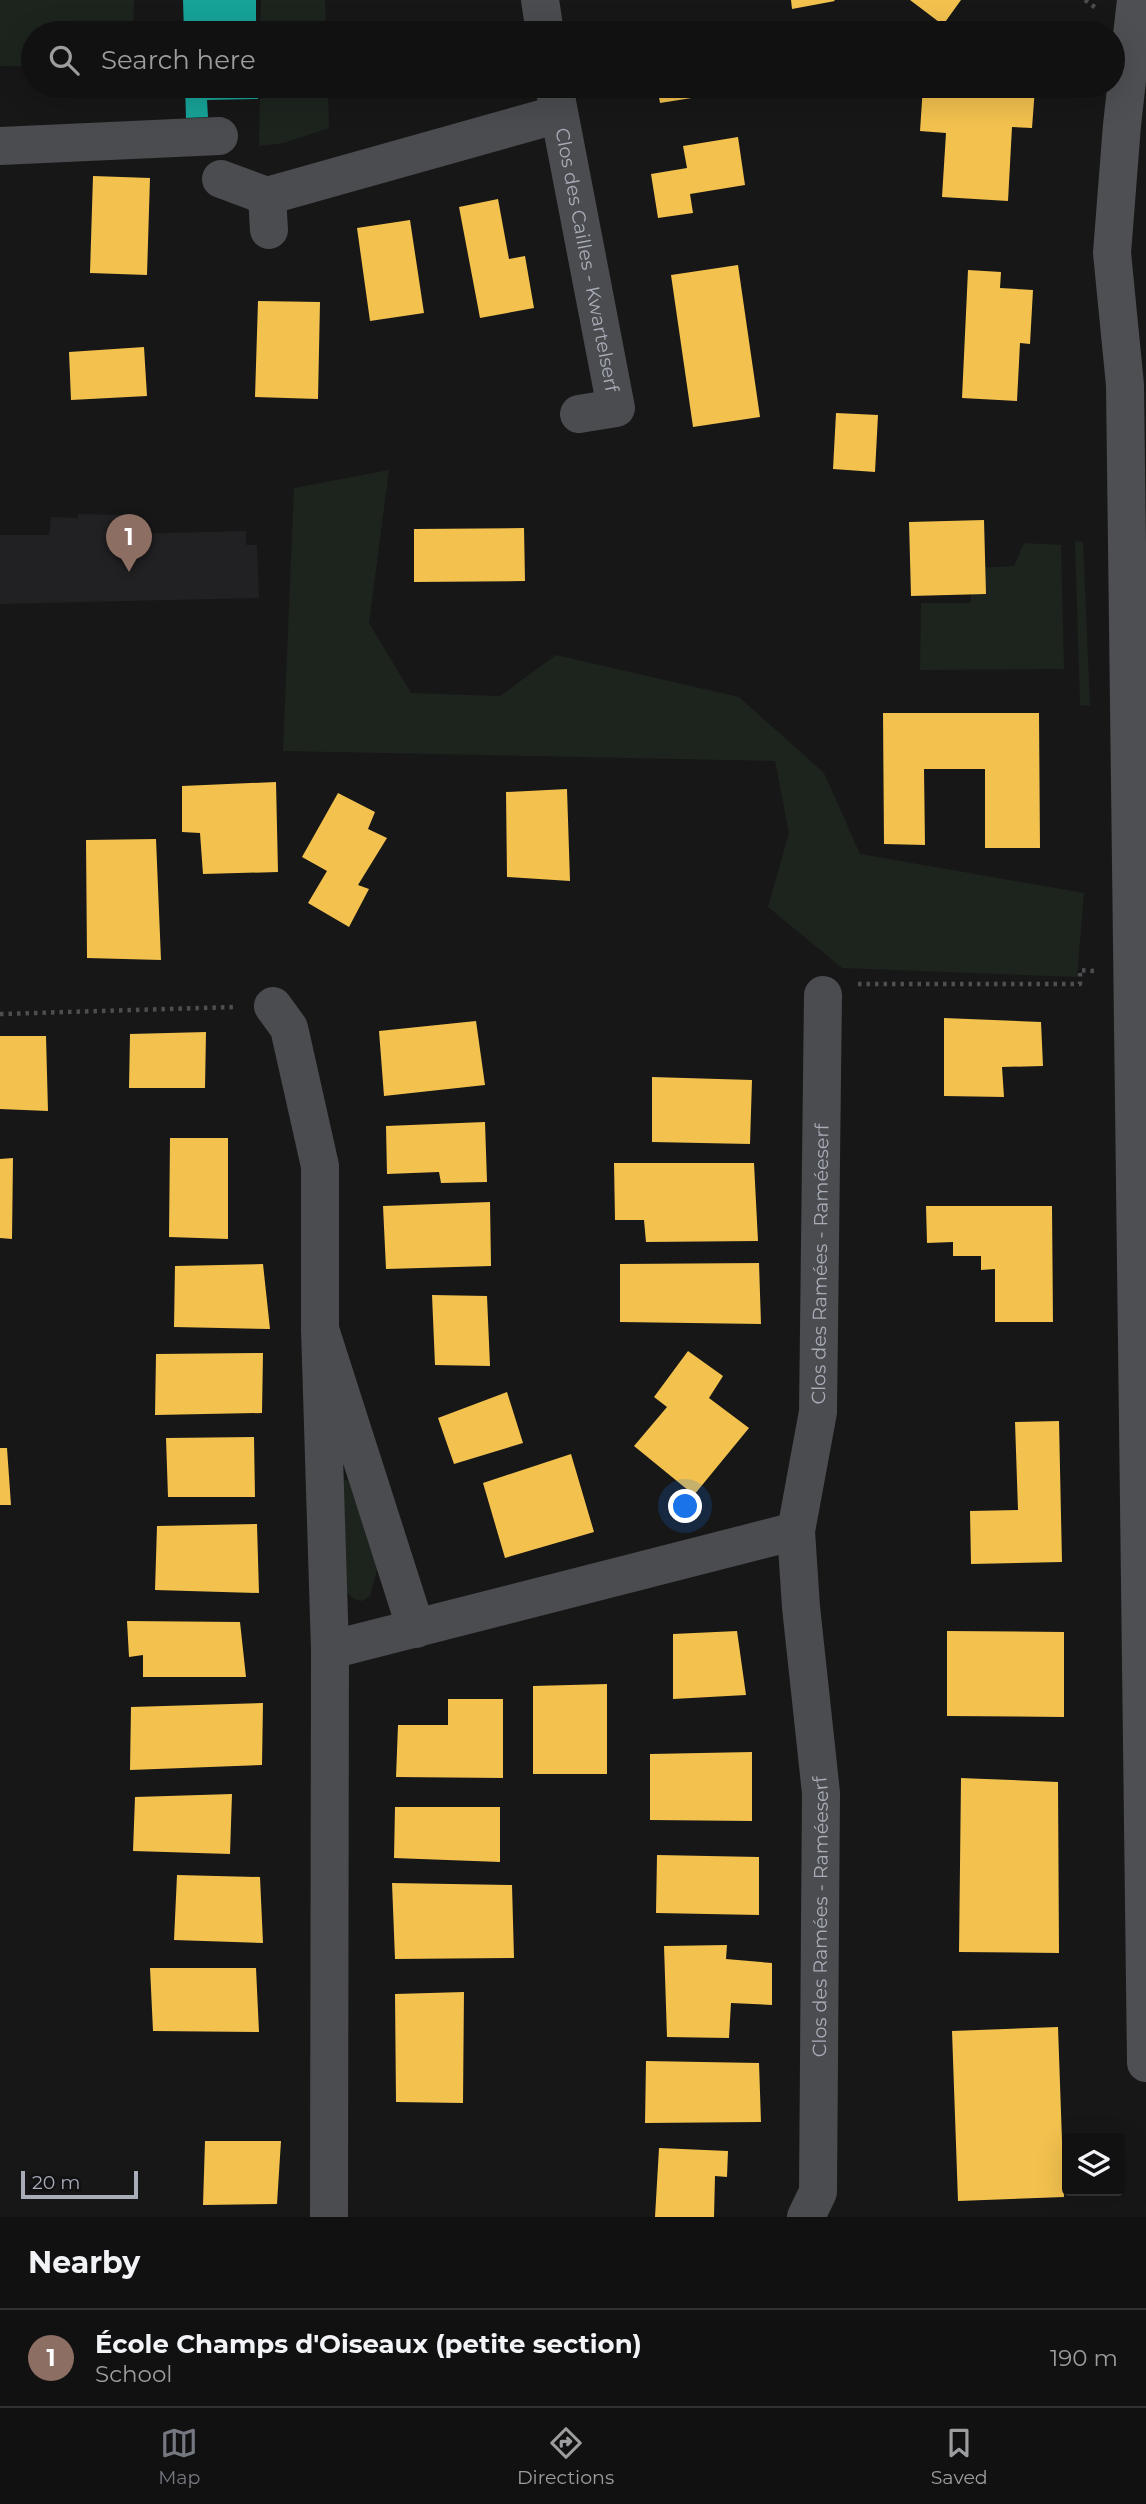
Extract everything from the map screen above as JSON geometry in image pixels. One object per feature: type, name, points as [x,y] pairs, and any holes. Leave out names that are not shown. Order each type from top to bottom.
[{"type":"main road","points":[[1136,0],[1112,253],[1125,385],[1146,2063]]},
{"type":"street","points":[[540,0],[543,21]]},
{"type":"street","name":"Clos des Cailles - Kwartelserf","points":[[220,179],[268,213],[556,100],[617,408],[579,414]]},
{"type":"street","points":[[0,146],[219,136]]},
{"type":"street","name":"Clos des Ramées - Raméeserf","points":[[806,2217],[818,2192],[821,1793],[801,1607],[796,1531],[818,1412],[823,995]]},
{"type":"street","points":[[273,1006],[289,1028],[320,1166],[320,1329],[330,1650],[329,2217]]},
{"type":"street","points":[[320,1329],[416,1629]]},
{"type":"street","points":[[330,1650],[796,1531]]},
{"type":"path","points":[[823,995],[835,984],[1080,984],[1080,970],[1132,972]]},
{"type":"path","points":[[0,1014],[273,1006]]},
{"type":"shaded area","points":[[0,0],[134,0],[133,21],[21,21],[21,66],[0,66]]},
{"type":"shaded area","points":[[261,0],[325,0],[326,21],[260,21]]},
{"type":"shaded area","points":[[260,98],[328,98],[329,128],[284,143],[259,146]]},
{"type":"shaded area","points":[[389,470],[369,623],[411,693],[500,696],[556,655],[739,697],[824,773],[860,854],[1084,893],[1077,977],[842,968],[768,907],[789,833],[775,761],[283,751],[294,488]]},
{"type":"shaded area","points":[[78,514],[128,515],[128,534],[246,531],[246,545],[257,545],[259,598],[0,604],[0,535],[49,535],[51,517],[78,518]]},
{"type":"shaded area","points":[[1075,541],[1083,542],[1090,706],[1080,705]]},
{"type":"shaded area","points":[[1024,543],[1061,545],[1064,669],[920,670],[921,603],[971,603],[971,568],[1014,566]]},
{"type":"shaded area","points":[[348,1480],[378,1566],[370,1596],[362,1601],[354,1599],[340,1585],[338,1481]]},
{"type":"building: Homes","points":[[791,0],[834,0],[835,1],[792,9]]},
{"type":"building: Homes","points":[[910,0],[961,0],[946,21],[938,21]]},
{"type":"building: Homes","points":[[659,98],[692,98],[660,103]]},
{"type":"building: Homes","points":[[922,98],[1034,98],[1032,128],[1012,127],[1008,201],[942,197],[946,133],[920,131]]},
{"type":"building: Homes","points":[[738,137],[745,185],[690,194],[693,213],[658,218],[651,174],[687,168],[683,146]]},
{"type":"building: Homes","points":[[93,176],[150,178],[147,275],[90,273]]},
{"type":"building: Homes","points":[[498,199],[509,259],[525,256],[534,308],[480,318],[459,207]]},
{"type":"building: Homes","points":[[410,220],[424,313],[370,321],[357,228]]},
{"type":"building: Homes","points":[[738,265],[760,417],[693,427],[671,275]]},
{"type":"building: Homes","points":[[968,270],[1001,272],[1000,288],[1033,290],[1030,344],[1020,343],[1017,401],[962,398]]},
{"type":"building: Homes","points":[[258,301],[320,302],[318,399],[255,397]]},
{"type":"building: Homes","points":[[144,347],[147,396],[71,400],[69,352]]},
{"type":"building: Homes","points":[[836,413],[878,415],[875,472],[833,469]]},
{"type":"building: Homes","points":[[984,520],[986,594],[911,596],[909,522]]},
{"type":"building: Homes","points":[[524,528],[525,581],[414,582],[414,529]]},
{"type":"building: Homes","points":[[883,713],[1039,713],[1040,848],[985,848],[985,769],[924,769],[925,845],[884,844]]},
{"type":"building: Homes","points":[[276,782],[278,872],[203,874],[200,833],[182,832],[182,786]]},
{"type":"building: Homes","points":[[567,789],[570,881],[507,877],[506,792]]},
{"type":"building: Homes","points":[[338,793],[375,812],[368,829],[387,838],[358,885],[369,889],[349,927],[308,903],[327,871],[302,857]]},
{"type":"building: Homes","points":[[156,839],[161,960],[87,958],[86,840]]},
{"type":"building: Homes","points":[[944,1018],[1041,1022],[1043,1066],[1002,1067],[1004,1097],[944,1096]]},
{"type":"building: Homes","points":[[476,1021],[485,1085],[384,1096],[379,1031]]},
{"type":"building: Homes","points":[[206,1032],[205,1088],[129,1088],[130,1034]]},
{"type":"building: Homes","points":[[0,1036],[46,1036],[48,1111],[0,1109]]},
{"type":"building: Homes","points":[[652,1077],[752,1080],[750,1144],[652,1142]]},
{"type":"building: Homes","points":[[485,1122],[487,1182],[441,1183],[439,1172],[387,1174],[386,1126]]},
{"type":"building: Homes","points":[[170,1138],[228,1138],[228,1239],[169,1237]]},
{"type":"building: Homes","points":[[13,1158],[12,1239],[0,1238],[0,1159]]},
{"type":"building: Homes","points":[[614,1163],[754,1163],[758,1241],[646,1242],[644,1220],[615,1220]]},
{"type":"building: Homes","points":[[490,1202],[491,1266],[386,1269],[383,1206]]},
{"type":"building: Homes","points":[[926,1206],[1052,1206],[1053,1322],[995,1322],[995,1269],[981,1270],[981,1256],[953,1256],[953,1242],[927,1243]]},
{"type":"building: Homes","points":[[759,1263],[761,1324],[620,1322],[620,1264]]},
{"type":"building: Homes","points":[[263,1264],[270,1329],[174,1327],[175,1266]]},
{"type":"building: Homes","points":[[432,1295],[487,1296],[490,1366],[435,1365]]},
{"type":"building: Homes","points":[[688,1351],[723,1376],[709,1398],[749,1428],[694,1495],[634,1446],[667,1407],[654,1397]]},
{"type":"building: Homes","points":[[263,1353],[262,1413],[155,1415],[156,1354]]},
{"type":"building: Homes","points":[[507,1392],[523,1443],[454,1464],[438,1418]]},
{"type":"building: Homes","points":[[1059,1421],[1062,1562],[971,1564],[970,1511],[1018,1510],[1015,1422]]},
{"type":"building: Homes","points":[[254,1437],[255,1497],[168,1497],[166,1438]]},
{"type":"building: Homes","points":[[0,1448],[7,1448],[11,1505],[0,1505]]},
{"type":"building: Homes","points":[[571,1454],[594,1532],[505,1558],[483,1483]]},
{"type":"building: Homes","points":[[257,1524],[259,1593],[155,1590],[157,1526]]},
{"type":"building: Homes","points":[[127,1621],[240,1622],[246,1677],[143,1677],[143,1655],[129,1657]]},
{"type":"building: Homes","points":[[737,1631],[746,1695],[673,1699],[673,1634]]},
{"type":"building: Homes","points":[[947,1631],[1064,1632],[1064,1717],[947,1716]]},
{"type":"building: Homes","points":[[607,1684],[607,1774],[533,1774],[533,1686]]},
{"type":"building: Homes","points":[[448,1699],[503,1699],[503,1778],[396,1777],[398,1725],[448,1725]]},
{"type":"building: Homes","points":[[263,1703],[262,1765],[130,1770],[131,1707]]},
{"type":"building: Homes","points":[[752,1752],[752,1821],[650,1820],[650,1754]]},
{"type":"building: Homes","points":[[961,1778],[1058,1782],[1059,1953],[959,1952]]},
{"type":"building: Homes","points":[[232,1794],[230,1854],[133,1851],[135,1797]]},
{"type":"building: Homes","points":[[395,1807],[500,1807],[500,1862],[394,1858]]},
{"type":"building: Homes","points":[[657,1855],[759,1857],[759,1915],[656,1913]]},
{"type":"building: Homes","points":[[177,1875],[260,1877],[263,1943],[174,1940]]},
{"type":"building: Homes","points":[[392,1883],[512,1885],[514,1958],[395,1959]]},
{"type":"building: Homes","points":[[727,1945],[726,1959],[772,1963],[772,2005],[731,2003],[729,2038],[667,2037],[664,1946]]},
{"type":"building: Homes","points":[[150,1968],[256,1968],[259,2032],[153,2031]]},
{"type":"building: Homes","points":[[464,1992],[463,2103],[396,2102],[395,1994]]},
{"type":"building: Homes","points":[[1058,2027],[1064,2197],[958,2201],[952,2031]]},
{"type":"building: Homes","points":[[646,2061],[759,2063],[761,2122],[645,2123]]},
{"type":"building: Homes","points":[[205,2141],[281,2141],[277,2204],[203,2205]]},
{"type":"building: Homes","points":[[659,2148],[728,2151],[727,2177],[715,2176],[714,2217],[655,2217]]},
{"type":"building: Public","points":[[183,0],[256,0],[256,21],[184,21]]},
{"type":"building: Public","points":[[185,98],[258,98],[207,100],[208,117],[186,118]]},
{"type":"place","name":"École Champs d'Oiseaux (petite section)","points":[[129,572]]}]
